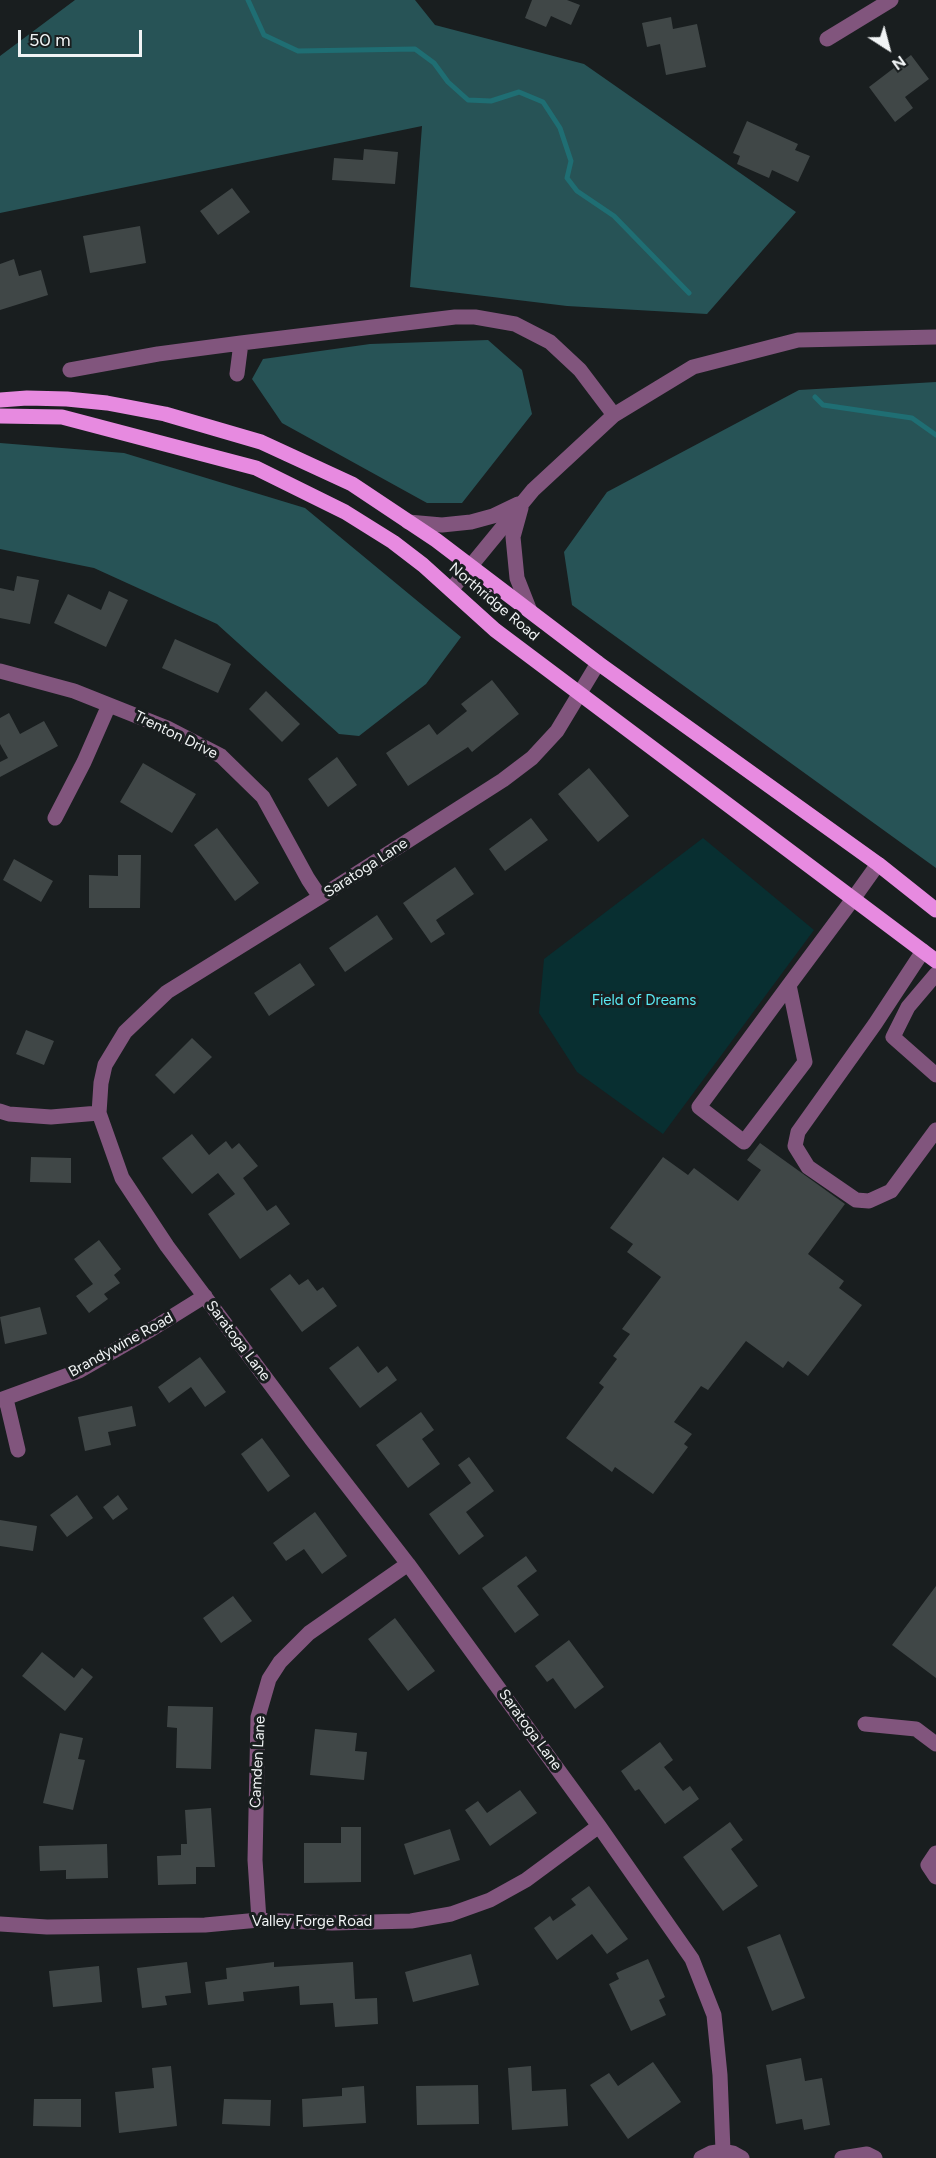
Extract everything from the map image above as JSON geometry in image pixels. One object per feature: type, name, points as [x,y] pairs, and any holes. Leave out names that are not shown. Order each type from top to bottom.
[{"type":"main road","name":"Northridge Road","points":[[0,400],[27,398],[106,403],[165,414],[261,442],[352,484],[469,566],[598,663],[878,864],[936,910]]},
{"type":"main road","name":"Northridge Road","points":[[0,416],[62,417],[256,468],[345,512],[384,536],[423,565],[495,630],[936,961]]},
{"type":"street","points":[[827,39],[891,0]]},
{"type":"street","points":[[70,370],[159,354],[455,317],[495,319],[515,324],[550,342],[580,370],[614,415]]},
{"type":"street","points":[[451,590],[533,490],[614,415],[693,367],[798,340],[936,337]]},
{"type":"street","points":[[237,375],[241,343]]},
{"type":"street","points":[[408,522],[442,525],[471,522],[493,516],[523,502]]},
{"type":"street","points":[[523,502],[513,537],[517,578],[530,612]]},
{"type":"street","name":"Saratoga Lane","points":[[598,663],[557,731],[532,758],[503,780],[167,992],[125,1032],[105,1065],[99,1113],[122,1178],[167,1246],[408,1564],[599,1826],[692,1959],[714,2015],[720,2075],[723,2151]]},
{"type":"street","name":"Trenton Drive","points":[[0,671],[55,685],[109,705],[167,728],[220,756],[263,797],[320,897]]},
{"type":"street","points":[[55,818],[84,762],[109,705]]},
{"type":"street","points":[[789,985],[805,1062],[744,1142],[699,1107],[878,864]]},
{"type":"street","points":[[923,951],[875,1024],[798,1132],[795,1146],[808,1167],[856,1200],[869,1201],[891,1191],[936,1131]]},
{"type":"street","points":[[893,1037],[908,1007],[936,974]]},
{"type":"street","points":[[875,1024],[936,1075]]},
{"type":"street","points":[[0,1111],[9,1114],[51,1117],[99,1113]]},
{"type":"street","name":"Brandywine Road","points":[[3,1399],[79,1371],[204,1296]]},
{"type":"street","points":[[3,1399],[18,1450]]},
{"type":"street","name":"Camden Lane","points":[[260,1920],[255,1860],[258,1717],[269,1679],[280,1662],[309,1634],[408,1564]]},
{"type":"street","points":[[865,1724],[916,1729],[936,1744]]},
{"type":"street","name":"Valley Forge Road","points":[[0,1924],[47,1927],[205,1924],[260,1920],[332,1923],[411,1921],[451,1914],[490,1900],[526,1880],[599,1826]]},
{"type":"street","points":[[936,1853],[928,1865],[936,1877]]},
{"type":"street","points":[[701,2158],[723,2151],[742,2158]]},
{"type":"street","points":[[842,2158],[867,2154],[875,2158]]},
{"type":"green space","name":"Field of Dreams","points":[[703,838],[814,930],[663,1134],[577,1072],[539,1013],[544,959]]},
{"type":"shaded area","points":[[75,0],[415,0],[435,25],[584,64],[796,212],[707,314],[567,306],[410,287],[422,126],[0,213],[0,56]]},
{"type":"shaded area","points":[[488,340],[522,370],[532,414],[462,503],[427,503],[282,423],[252,379],[263,359],[370,344]]},
{"type":"shaded area","points":[[936,382],[936,868],[572,605],[564,552],[607,492],[799,390]]},
{"type":"shaded area","points":[[0,443],[124,453],[305,508],[461,637],[426,684],[359,736],[339,734],[217,624],[94,568],[0,549]]},
{"type":"building","points":[[532,0],[567,0],[580,5],[571,25],[551,16],[546,27],[525,18]]},
{"type":"building","points":[[671,17],[673,29],[697,24],[706,67],[666,75],[660,44],[647,47],[642,23]]},
{"type":"building","points":[[911,55],[929,79],[905,97],[913,108],[895,122],[869,87]]},
{"type":"building","points":[[747,121],[798,144],[795,150],[810,156],[798,182],[772,170],[769,178],[737,164],[740,156],[733,153]]},
{"type":"building","points":[[364,149],[398,152],[395,184],[332,180],[334,158],[363,160]]},
{"type":"building","points":[[232,188],[250,212],[218,235],[200,211]]},
{"type":"building","points":[[140,226],[146,263],[90,273],[83,236]]},
{"type":"building","points":[[14,259],[19,276],[41,270],[48,295],[0,310],[0,264]]},
{"type":"building","points":[[17,576],[39,580],[30,624],[0,618],[0,588],[14,591]]},
{"type":"building","points":[[109,591],[128,600],[106,647],[54,623],[68,594],[101,610]]},
{"type":"building","points":[[175,639],[231,664],[218,693],[162,668]]},
{"type":"building","points":[[492,680],[519,714],[472,752],[468,747],[408,786],[386,753],[429,724],[437,735],[467,711],[461,704]]},
{"type":"building","points":[[266,691],[300,724],[282,742],[249,709]]},
{"type":"building","points":[[9,713],[20,734],[44,721],[58,746],[0,777],[0,762],[8,758],[0,744],[0,718]]},
{"type":"building","points":[[337,757],[357,785],[328,807],[308,779]]},
{"type":"building","points":[[143,763],[196,794],[172,833],[120,802]]},
{"type":"building","points":[[589,768],[629,816],[598,842],[558,794]]},
{"type":"building","points":[[531,818],[548,840],[505,871],[489,849]]},
{"type":"building","points":[[217,828],[259,883],[235,901],[194,845]]},
{"type":"building","points":[[118,855],[141,855],[140,908],[89,908],[89,875],[118,876]]},
{"type":"building","points":[[14,859],[53,881],[41,902],[3,880]]},
{"type":"building","points":[[455,867],[474,894],[436,920],[445,934],[431,943],[403,903]]},
{"type":"building","points":[[377,915],[393,939],[345,972],[329,948]]},
{"type":"building","points":[[300,963],[315,985],[269,1016],[254,993]]},
{"type":"building","points":[[26,1030],[54,1041],[44,1065],[16,1054]]},
{"type":"building","points":[[192,1038],[212,1057],[174,1094],[155,1075]]},
{"type":"building","points":[[192,1134],[209,1155],[226,1141],[232,1149],[239,1143],[258,1166],[243,1178],[267,1211],[276,1205],[290,1224],[240,1259],[208,1214],[235,1194],[218,1173],[192,1194],[162,1158]]},
{"type":"building","points":[[760,1143],[845,1204],[808,1254],[844,1281],[839,1288],[862,1305],[808,1376],[788,1361],[783,1368],[746,1341],[708,1390],[701,1386],[674,1422],[692,1434],[684,1444],[688,1447],[653,1494],[615,1467],[612,1472],[566,1438],[604,1387],[599,1383],[617,1359],[613,1356],[630,1334],[622,1329],[661,1277],[627,1252],[633,1244],[610,1228],[663,1157],[688,1175],[694,1168],[738,1201],[761,1170],[747,1160]]},
{"type":"building","points":[[31,1157],[71,1158],[71,1183],[30,1182]]},
{"type":"building","points":[[99,1240],[121,1269],[114,1275],[120,1283],[104,1294],[108,1299],[89,1313],[76,1296],[93,1284],[74,1259]]},
{"type":"building","points":[[290,1274],[299,1285],[308,1279],[317,1291],[323,1287],[337,1306],[302,1332],[270,1289]]},
{"type":"building","points":[[40,1307],[47,1334],[5,1344],[0,1317]]},
{"type":"building","points":[[358,1346],[378,1373],[387,1366],[397,1380],[360,1408],[329,1368]]},
{"type":"building","points":[[200,1357],[226,1392],[205,1407],[191,1387],[169,1403],[158,1387]]},
{"type":"building","points":[[132,1406],[136,1426],[108,1432],[111,1445],[85,1451],[78,1417]]},
{"type":"building","points":[[421,1412],[434,1430],[422,1439],[440,1464],[408,1488],[376,1445]]},
{"type":"building","points":[[262,1438],[290,1476],[268,1492],[241,1454]]},
{"type":"building","points":[[469,1457],[494,1491],[466,1512],[484,1536],[459,1555],[429,1514],[471,1483],[458,1465]]},
{"type":"building","points":[[77,1495],[93,1518],[67,1537],[50,1515]]},
{"type":"building","points":[[118,1495],[128,1509],[113,1520],[103,1507]]},
{"type":"building","points":[[315,1512],[347,1556],[322,1574],[304,1549],[286,1561],[273,1543]]},
{"type":"building","points":[[0,1520],[37,1526],[33,1551],[0,1546]]},
{"type":"building","points":[[526,1556],[537,1571],[517,1586],[539,1615],[515,1633],[482,1588]]},
{"type":"building","points":[[936,1586],[936,1678],[892,1645]]},
{"type":"building","points":[[233,1596],[252,1621],[221,1643],[203,1618]]},
{"type":"building","points":[[395,1618],[435,1671],[408,1691],[368,1639]]},
{"type":"building","points":[[569,1640],[604,1687],[575,1709],[553,1678],[547,1682],[535,1666]]},
{"type":"building","points":[[42,1652],[74,1678],[82,1668],[93,1677],[65,1711],[22,1676]]},
{"type":"building","points":[[168,1706],[213,1707],[211,1769],[176,1768],[177,1728],[167,1727]]},
{"type":"building","points":[[315,1729],[357,1733],[355,1751],[367,1752],[364,1780],[310,1775]]},
{"type":"building","points":[[60,1733],[83,1738],[78,1759],[85,1760],[73,1810],[43,1803]]},
{"type":"building","points":[[660,1742],[673,1760],[664,1767],[683,1791],[690,1786],[699,1799],[665,1824],[639,1789],[635,1791],[621,1771]]},
{"type":"building","points":[[520,1790],[537,1813],[490,1846],[465,1810],[478,1801],[487,1813]]},
{"type":"building","points":[[211,1808],[215,1867],[196,1867],[196,1884],[158,1885],[157,1856],[181,1855],[181,1844],[187,1844],[185,1810]]},
{"type":"building","points":[[730,1822],[743,1840],[731,1849],[758,1886],[723,1911],[683,1857]]},
{"type":"building","points":[[341,1827],[361,1827],[361,1882],[304,1883],[304,1843],[341,1843]]},
{"type":"building","points":[[450,1829],[460,1860],[414,1875],[404,1844]]},
{"type":"building","points":[[107,1844],[108,1878],[66,1879],[66,1870],[40,1871],[39,1846]]},
{"type":"building","points":[[589,1886],[628,1939],[607,1954],[592,1934],[557,1960],[534,1928],[550,1916],[553,1921],[576,1905],[571,1899]]},
{"type":"building","points":[[780,1934],[805,1998],[772,2011],[747,1947]]},
{"type":"building","points":[[471,1954],[479,1985],[413,2002],[405,1972]]},
{"type":"building","points":[[648,1959],[665,1997],[659,2000],[666,2015],[631,2031],[609,1984],[619,1979],[616,1973]]},
{"type":"building","points":[[187,1962],[191,1993],[165,1996],[167,2005],[142,2008],[137,1968]]},
{"type":"building","points":[[274,1962],[274,1967],[353,1962],[355,1999],[377,1998],[378,2024],[335,2027],[333,2003],[300,2005],[299,1986],[243,1992],[244,2001],[208,2005],[205,1982],[227,1979],[226,1968]]},
{"type":"building","points":[[99,1966],[102,2002],[53,2007],[49,1971]]},
{"type":"building","points":[[801,2058],[805,2081],[822,2078],[830,2125],[804,2130],[802,2119],[776,2124],[766,2065]]},
{"type":"building","points":[[653,2062],[681,2102],[628,2139],[590,2085],[609,2073],[618,2086]]},
{"type":"building","points":[[171,2066],[177,2126],[119,2133],[115,2092],[154,2088],[152,2068]]},
{"type":"building","points":[[531,2066],[532,2091],[566,2089],[568,2126],[512,2130],[508,2068]]},
{"type":"building","points":[[478,2085],[479,2124],[417,2125],[416,2086]]},
{"type":"building","points":[[364,2086],[366,2123],[303,2127],[302,2099],[342,2096],[342,2088]]},
{"type":"building","points":[[34,2099],[81,2099],[81,2127],[33,2126]]},
{"type":"building","points":[[224,2099],[271,2100],[270,2126],[222,2124]]},
{"type":"waterway","points":[[248,0],[264,35],[298,51],[415,49],[434,63],[448,82],[468,100],[491,101],[519,92],[543,102],[560,128],[571,161],[567,178],[577,191],[614,216],[689,293]]},
{"type":"waterway","points":[[815,397],[823,405],[912,418],[936,435]]}]
